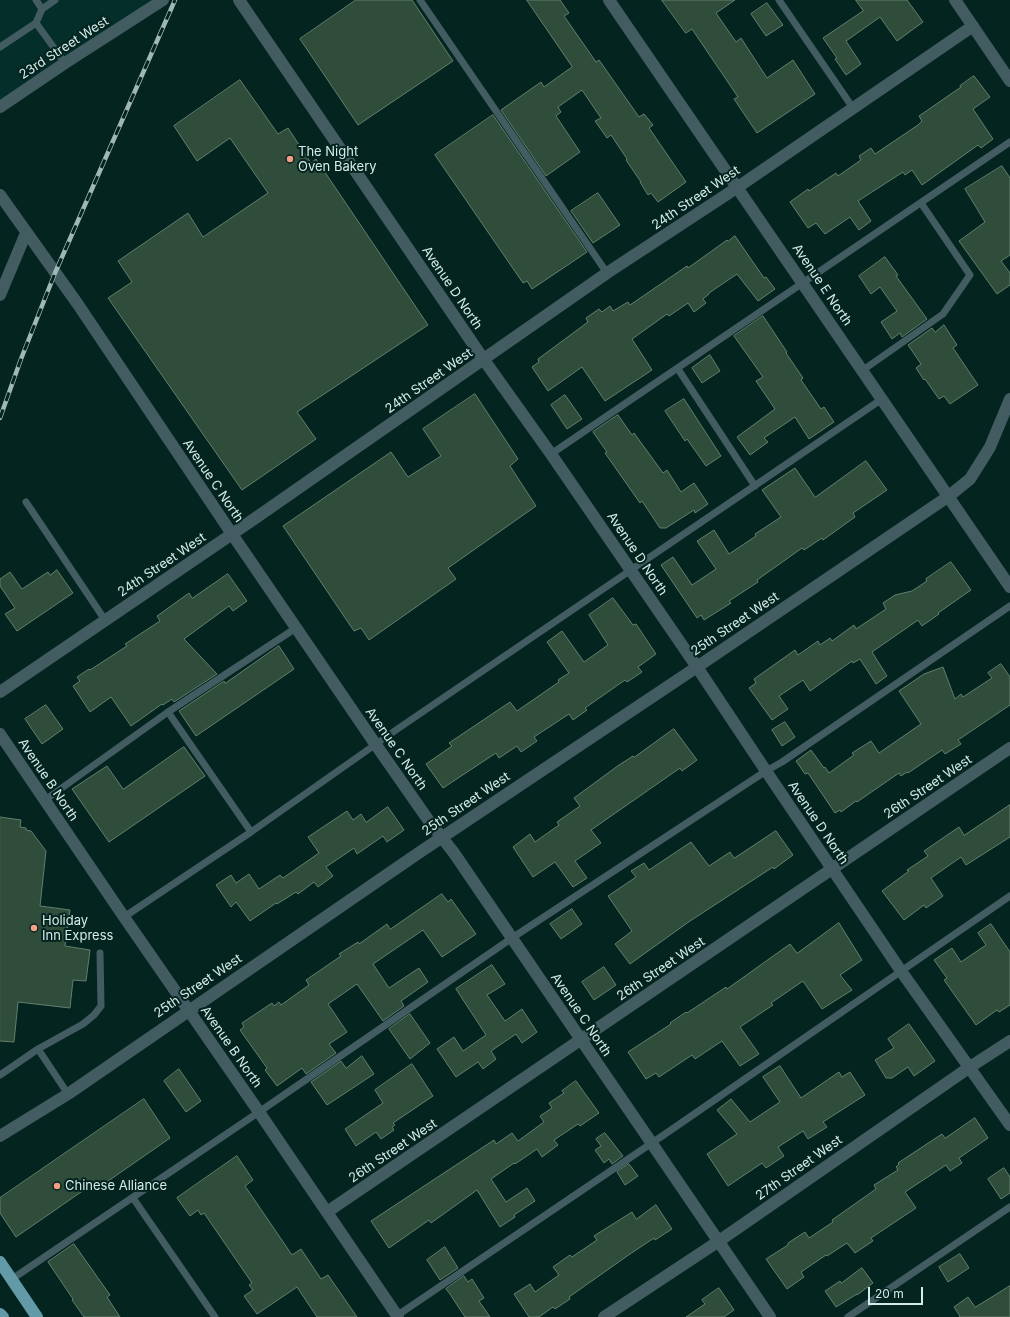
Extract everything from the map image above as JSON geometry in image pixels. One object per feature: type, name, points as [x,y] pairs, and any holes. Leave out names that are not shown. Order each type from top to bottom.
[{"type":"main road","points":[[0,1262],[37,1317]]},
{"type":"main road","points":[[0,1314],[3,1317]]},
{"type":"street","name":"23rd Street West","points":[[0,107],[163,0]]},
{"type":"street","name":"Avenue D North","points":[[240,0],[484,360],[631,570],[901,971],[1010,1125]]},
{"type":"street","name":"Avenue E North","points":[[609,0],[1010,586]]},
{"type":"street","points":[[955,0],[1010,81]]},
{"type":"street","name":"24th Street West","points":[[0,692],[232,534],[607,273],[738,187],[973,26]]},
{"type":"street","name":"Avenue C North","points":[[0,195],[77,303],[296,628],[441,837],[454,853],[770,1317]]},
{"type":"street","points":[[0,295],[26,232]]},
{"type":"street","name":"25th Street West","points":[[0,1136],[68,1094],[441,837],[697,667],[949,496],[970,479],[990,447],[1010,400]]},
{"type":"street","name":"Avenue B North","points":[[0,734],[259,1112],[397,1317]]},
{"type":"street","name":"26th Street West","points":[[327,1212],[1010,748]]},
{"type":"street","name":"27th Street West","points":[[604,1317],[718,1241],[1010,1041]]},
{"type":"lane","points":[[36,0],[42,9]]},
{"type":"lane","points":[[0,47],[36,23],[42,9],[55,0]]},
{"type":"lane","points":[[420,0],[607,273]]},
{"type":"lane","points":[[780,0],[853,108]]},
{"type":"lane","points":[[36,23],[65,63]]},
{"type":"lane","points":[[551,454],[1010,142]]},
{"type":"lane","points":[[863,370],[944,314],[970,275],[921,203]]},
{"type":"lane","points":[[678,368],[755,486]]},
{"type":"lane","points":[[124,917],[251,832],[376,744],[882,399]]},
{"type":"lane","points":[[26,502],[105,620]]},
{"type":"lane","points":[[12,1280],[512,938],[782,762],[1010,606]]},
{"type":"lane","points":[[45,800],[168,712],[296,628]]},
{"type":"lane","points":[[168,712],[251,832]]},
{"type":"lane","points":[[397,1317],[1010,896]]},
{"type":"lane","points":[[0,1075],[38,1049],[83,1024],[94,1016],[101,1006],[100,952]]},
{"type":"lane","points":[[38,1049],[68,1094]]},
{"type":"lane","points":[[133,1198],[215,1317]]},
{"type":"lane","points":[[848,1317],[1010,1207]]},
{"type":"shaded area","points":[[0,0],[163,0],[0,108]]},
{"type":"building","points":[[356,0],[412,0],[453,61],[358,125],[300,39]]},
{"type":"building","points":[[527,0],[560,0],[569,13],[564,16],[596,62],[599,60],[639,117],[644,114],[653,125],[649,128],[686,182],[658,202],[651,193],[648,195],[611,135],[607,138],[595,121],[601,118],[582,90],[558,107],[561,112],[556,116],[580,152],[546,176],[501,110],[541,82],[544,87],[572,67]]},
{"type":"building","points":[[662,0],[735,0],[716,13],[736,42],[741,38],[767,78],[793,60],[815,94],[757,133],[734,99],[738,97],[692,29],[686,33]]},
{"type":"building","points":[[856,0],[907,0],[923,22],[897,41],[880,17],[846,41],[861,64],[846,75],[835,59],[837,58],[823,38],[863,11]]},
{"type":"building","points":[[767,3],[783,25],[766,36],[751,14]]},
{"type":"building","points":[[974,76],[990,97],[973,109],[993,139],[981,148],[978,145],[922,185],[912,170],[905,175],[903,172],[858,201],[871,221],[859,230],[850,217],[825,234],[816,223],[808,228],[790,202],[808,189],[809,191],[836,173],[838,176],[861,160],[859,156],[871,148],[875,154],[918,125],[922,121],[919,116],[961,87],[960,86]]},
{"type":"building","points":[[240,80],[278,134],[288,128],[311,163],[316,159],[428,325],[297,412],[316,439],[242,490],[108,298],[132,282],[118,261],[188,213],[203,237],[268,193],[230,138],[197,161],[174,126]]},
{"type":"building","points":[[493,115],[587,252],[532,289],[527,281],[523,283],[435,155]]},
{"type":"building","points":[[1002,166],[1010,178],[1010,255],[1001,261],[1010,273],[1010,285],[997,294],[959,241],[985,222],[965,189]]},
{"type":"building","points":[[598,193],[620,225],[593,243],[571,211]]},
{"type":"building","points":[[735,236],[764,278],[766,277],[775,289],[758,301],[737,274],[709,293],[703,299],[706,303],[694,312],[688,303],[669,316],[667,314],[632,339],[652,370],[605,401],[582,367],[548,391],[532,367],[539,362],[538,359],[588,322],[586,318],[599,309],[602,312],[610,306],[613,311],[628,302],[630,305],[687,266],[688,268]]},
{"type":"building","points":[[885,257],[898,275],[896,276],[927,319],[902,337],[900,333],[892,339],[881,322],[897,311],[880,287],[871,294],[859,276]]},
{"type":"building","points":[[763,316],[803,378],[801,380],[821,409],[824,407],[834,422],[809,439],[795,417],[764,438],[768,442],[750,455],[737,437],[775,409],[756,381],[763,377],[734,336]]},
{"type":"building","points":[[944,325],[957,345],[953,348],[978,385],[950,404],[944,396],[939,399],[925,379],[924,380],[916,368],[921,364],[908,345],[932,328],[935,332]]},
{"type":"building","points":[[710,355],[720,371],[702,383],[692,368]]},
{"type":"building","points":[[475,394],[518,459],[510,466],[536,506],[448,568],[456,579],[369,640],[361,628],[354,631],[283,526],[391,452],[408,477],[441,456],[423,429]]},
{"type":"building","points":[[565,395],[582,419],[567,429],[551,405]]},
{"type":"building","points":[[684,399],[721,456],[706,466],[687,439],[685,441],[665,411]]},
{"type":"building","points":[[618,415],[632,435],[634,433],[663,473],[667,470],[681,492],[694,483],[708,504],[695,513],[694,510],[666,528],[660,528],[642,501],[640,503],[605,453],[607,452],[593,432]]},
{"type":"building","points":[[866,461],[887,490],[853,513],[855,517],[823,540],[822,538],[804,550],[802,548],[757,580],[758,582],[729,601],[731,603],[704,620],[701,615],[697,618],[661,565],[673,557],[692,585],[716,569],[697,541],[714,530],[729,554],[756,536],[755,534],[781,517],[762,490],[795,468],[815,497]]},
{"type":"building","points":[[951,562],[971,590],[922,626],[918,620],[872,652],[887,676],[876,684],[860,659],[853,663],[852,661],[810,691],[803,680],[779,696],[788,709],[772,720],[749,688],[756,683],[754,679],[795,650],[798,655],[818,641],[820,645],[830,638],[832,641],[854,625],[856,629],[886,609],[883,603],[895,595],[912,591],[927,581],[926,579]]},
{"type":"building","points":[[57,570],[73,593],[17,631],[5,614],[15,608],[0,586],[0,579],[10,572],[22,589],[48,572],[50,575]]},
{"type":"building","points":[[228,574],[247,601],[233,611],[229,606],[184,639],[217,674],[174,702],[172,699],[163,705],[162,704],[131,726],[111,697],[90,712],[73,686],[80,681],[77,677],[127,646],[125,644],[160,621],[157,616],[189,593],[192,598]]},
{"type":"building","points":[[613,598],[633,625],[636,624],[656,654],[638,667],[642,672],[627,682],[625,680],[585,708],[587,710],[573,720],[569,714],[534,737],[537,741],[521,752],[517,746],[499,758],[496,753],[443,788],[426,764],[452,746],[449,743],[510,702],[517,711],[559,682],[558,680],[569,673],[547,642],[562,631],[584,662],[608,645],[589,615]]},
{"type":"building","points":[[279,646],[294,669],[196,736],[179,711],[224,681],[225,683]]},
{"type":"building","points":[[1001,664],[1010,677],[1010,705],[958,740],[961,744],[945,754],[942,750],[908,773],[907,772],[901,776],[899,773],[841,812],[840,810],[835,813],[808,773],[805,774],[796,761],[811,750],[829,773],[854,755],[852,753],[871,741],[879,753],[921,724],[899,691],[924,674],[943,667],[955,699],[961,694],[963,697],[992,678],[988,673]]},
{"type":"building","points":[[46,705],[63,729],[42,744],[25,719]]},
{"type":"building","points":[[785,722],[795,737],[782,746],[772,730]]},
{"type":"building","points":[[674,729],[697,760],[682,771],[680,768],[591,830],[601,843],[575,861],[587,878],[573,887],[555,862],[533,877],[513,847],[530,834],[535,842],[559,825],[557,822],[580,806],[574,798],[619,765],[633,756],[634,757]]},
{"type":"building","points":[[184,747],[205,776],[109,842],[72,789],[107,766],[123,789]]},
{"type":"building","points":[[1010,805],[1010,837],[966,865],[961,857],[931,878],[943,896],[926,908],[924,905],[904,920],[882,891],[909,871],[907,870],[928,856],[924,851],[959,827],[964,835]]},
{"type":"building","points":[[388,807],[404,830],[387,842],[383,836],[357,854],[354,848],[326,867],[333,876],[318,887],[314,882],[298,894],[296,892],[277,904],[276,903],[250,921],[236,902],[231,907],[216,885],[231,875],[236,883],[249,874],[259,889],[280,875],[283,878],[319,853],[308,837],[347,811],[353,820],[361,814],[366,822]]},
{"type":"building","name":"Holiday Inn Express","points":[[0,817],[21,820],[20,827],[31,831],[46,851],[40,906],[70,910],[65,946],[90,950],[86,981],[73,980],[70,1008],[18,1002],[14,1042],[0,1041]]},
{"type":"building","points":[[776,831],[793,855],[774,869],[773,867],[690,921],[630,964],[615,944],[632,931],[608,896],[636,877],[631,871],[644,863],[649,870],[691,842],[709,866],[730,852],[734,858]]},
{"type":"building","points":[[442,894],[448,902],[451,899],[476,934],[442,957],[423,930],[373,964],[389,988],[419,968],[428,982],[401,1001],[404,1006],[383,1021],[357,984],[328,1004],[347,1032],[329,1044],[336,1053],[306,1074],[302,1068],[277,1086],[265,1070],[267,1068],[240,1030],[244,1027],[242,1023],[272,1003],[274,1006],[279,1002],[281,1005],[309,985],[306,980],[341,956],[339,954],[358,942],[359,944],[387,924],[390,929]]},
{"type":"building","points":[[572,909],[582,924],[561,939],[550,924]]},
{"type":"building","points":[[839,923],[862,960],[840,975],[852,990],[822,1009],[803,981],[771,1003],[773,1005],[740,1027],[759,1054],[740,1066],[722,1041],[695,1059],[692,1055],[659,1077],[656,1073],[646,1079],[628,1052],[671,1024],[670,1023],[686,1012],[687,1013],[726,987],[727,989],[790,944],[797,953]]},
{"type":"building","points":[[991,924],[1010,952],[1010,1005],[999,1012],[997,1010],[976,1025],[944,980],[947,978],[934,960],[952,948],[961,962],[986,945],[978,933]]},
{"type":"building","points":[[492,965],[505,984],[487,995],[505,1021],[522,1009],[537,1032],[522,1043],[516,1034],[491,1051],[496,1059],[483,1069],[478,1062],[456,1077],[437,1049],[454,1037],[463,1051],[486,1035],[456,989]]},
{"type":"building","points":[[604,967],[616,985],[594,1000],[582,982]]},
{"type":"building","points":[[410,1014],[430,1043],[410,1059],[389,1029]]},
{"type":"building","points":[[909,1024],[935,1061],[914,1076],[908,1067],[892,1078],[886,1078],[875,1060],[894,1048],[888,1039]]},
{"type":"building","points":[[362,1056],[374,1074],[327,1105],[311,1082],[341,1061],[346,1068]]},
{"type":"building","points":[[412,1064],[433,1096],[393,1123],[395,1125],[392,1127],[394,1130],[381,1139],[376,1132],[356,1146],[345,1129],[383,1103],[375,1090]]},
{"type":"building","points":[[780,1066],[801,1098],[839,1072],[842,1077],[850,1072],[865,1095],[823,1122],[827,1127],[808,1139],[803,1131],[778,1147],[784,1156],[766,1168],[762,1163],[728,1186],[707,1154],[737,1134],[717,1110],[731,1099],[750,1122],[780,1102],[763,1077]]},
{"type":"building","points":[[179,1069],[201,1101],[186,1112],[164,1081]]},
{"type":"building","points":[[576,1081],[599,1113],[580,1126],[578,1124],[554,1140],[558,1145],[542,1157],[537,1149],[491,1179],[506,1202],[527,1188],[535,1201],[514,1215],[515,1217],[500,1227],[477,1190],[431,1223],[429,1220],[389,1248],[371,1221],[494,1140],[496,1144],[512,1133],[518,1141],[544,1122],[540,1116],[552,1108],[549,1103],[564,1093],[562,1091]]},
{"type":"building","points":[[144,1099],[170,1138],[101,1186],[97,1181],[16,1237],[0,1213],[0,1198]]},
{"type":"building","points":[[975,1118],[988,1138],[959,1158],[962,1163],[950,1171],[946,1165],[905,1192],[916,1208],[871,1238],[873,1241],[855,1253],[847,1243],[827,1256],[826,1255],[801,1272],[804,1277],[787,1289],[766,1259],[805,1232],[809,1238],[833,1222],[832,1220],[876,1189],[874,1185],[898,1170],[896,1167],[899,1164],[898,1163],[942,1134],[945,1138]]},
{"type":"building","points":[[605,1133],[623,1156],[612,1164],[609,1159],[604,1163],[595,1150],[601,1146],[596,1139]]},
{"type":"building","points":[[237,1156],[253,1180],[245,1186],[292,1255],[301,1249],[321,1279],[328,1275],[357,1317],[317,1317],[297,1287],[257,1314],[244,1296],[253,1290],[249,1285],[252,1283],[204,1213],[201,1215],[198,1210],[190,1216],[177,1198]]},
{"type":"building","points":[[629,1164],[638,1176],[625,1185],[617,1172]]},
{"type":"building","points":[[1004,1168],[1010,1177],[1010,1193],[1001,1199],[988,1179]]},
{"type":"building","points":[[656,1205],[672,1229],[655,1240],[654,1238],[630,1254],[569,1297],[570,1299],[555,1309],[553,1307],[539,1317],[529,1317],[514,1294],[530,1284],[535,1292],[559,1275],[553,1267],[570,1255],[572,1257],[597,1240],[594,1236],[632,1212],[636,1219]]},
{"type":"building","points":[[74,1244],[110,1295],[107,1297],[120,1317],[84,1317],[48,1262]]},
{"type":"building","points":[[445,1247],[458,1268],[440,1280],[427,1260]]},
{"type":"building","points":[[960,1254],[969,1268],[948,1282],[939,1267]]},
{"type":"building","points":[[862,1268],[873,1283],[857,1295],[836,1307],[825,1291],[840,1281],[841,1283]]},
{"type":"building","points":[[464,1276],[468,1282],[472,1279],[484,1298],[479,1301],[490,1317],[465,1317],[446,1289]]},
{"type":"building","points":[[1010,1286],[1010,1317],[959,1317],[960,1316],[954,1307],[968,1297],[975,1307]]},
{"type":"building","points":[[719,1288],[734,1310],[724,1317],[686,1317],[705,1304],[702,1300]]},
{"type":"railway","points":[[0,418],[21,359],[55,273],[175,0]]},
{"type":"place","name":"The Night Oven Bakery","points":[[290,159]]},
{"type":"place","name":"Holiday Inn Express","points":[[34,928]]},
{"type":"place","name":"Chinese Alliance","points":[[57,1186]]}]
